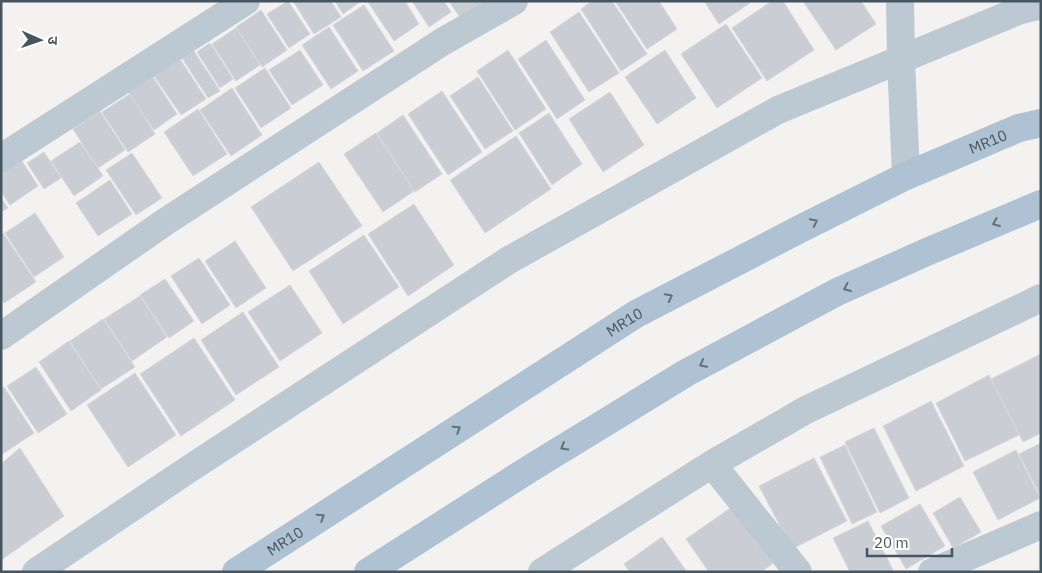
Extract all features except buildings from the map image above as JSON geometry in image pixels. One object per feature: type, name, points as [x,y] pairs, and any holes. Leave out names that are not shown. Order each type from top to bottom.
[{"type":"main road","name":"MR10","points":[[236,572],[636,314],[906,176],[1019,128],[1041,123]]},
{"type":"main road","points":[[368,572],[530,468],[686,373],[837,292],[921,254],[1041,204]]},
{"type":"street","points":[[1,158],[246,1]]},
{"type":"street","points":[[1,336],[173,217],[442,42],[514,1]]},
{"type":"street","points":[[900,1],[906,176]]},
{"type":"street","points":[[36,572],[189,469],[509,260],[778,110],[1018,11],[1041,5]]},
{"type":"street","points":[[542,572],[712,464],[806,410],[1041,298]]},
{"type":"street","points":[[712,464],[798,572]]},
{"type":"street","points":[[932,572],[982,563],[1041,525]]}]
